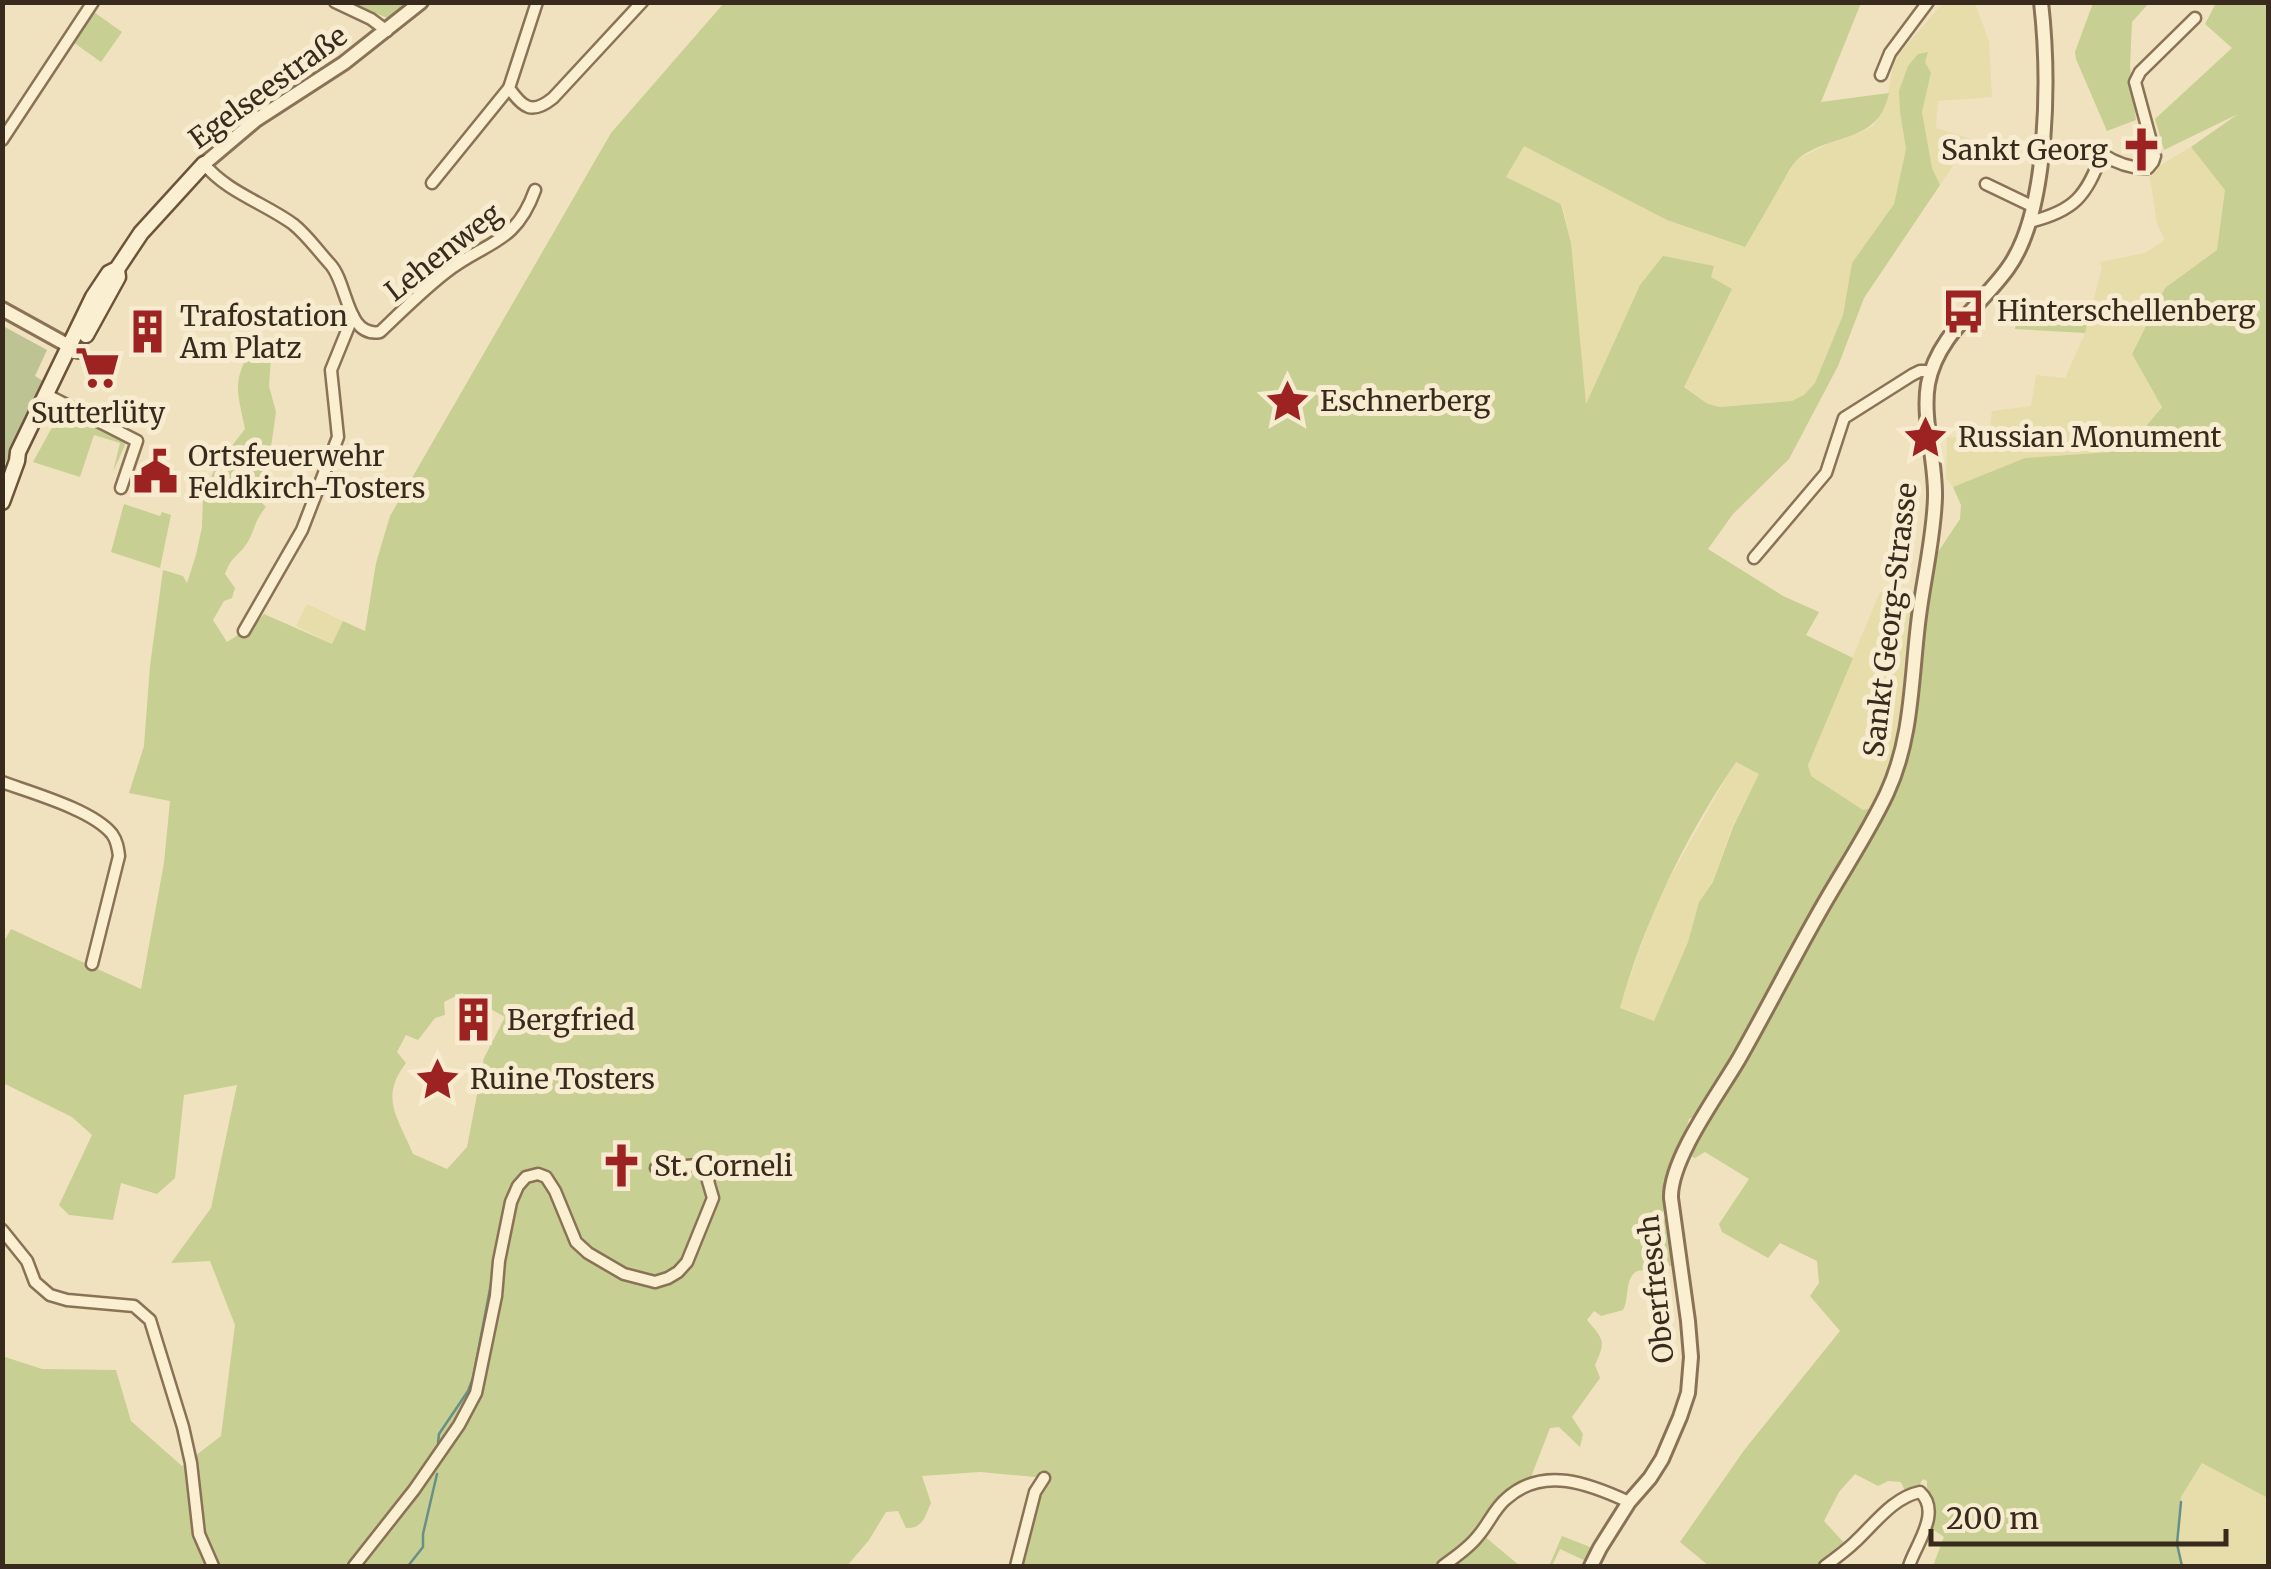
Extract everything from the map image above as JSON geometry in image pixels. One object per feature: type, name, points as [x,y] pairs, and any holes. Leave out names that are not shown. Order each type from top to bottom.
[{"type":"main road","name":"Egelseestraße","points":[[2,502],[17,461],[25,458],[74,349],[118,277],[117,269],[141,232],[204,164]]},
{"type":"street","points":[[2,140],[93,2]]},
{"type":"street","points":[[335,2],[388,31]]},
{"type":"street","name":"Egelseestraße","points":[[204,164],[256,120],[344,63],[421,2]]},
{"type":"street","points":[[432,183],[509,88],[537,2]]},
{"type":"street","points":[[509,88],[526,107],[545,105],[642,2]]},
{"type":"street","points":[[1881,75],[1890,54],[1928,2]]},
{"type":"street","name":"Sankt Georg-Strasse","points":[[1709,1109],[1868,828],[1900,763],[1935,501],[1927,404],[1931,371],[1942,346],[2008,269],[2034,207],[2044,107],[2041,2]]},
{"type":"street","points":[[2029,222],[2074,204],[2086,190],[2102,154],[2137,168],[2148,168],[2153,162],[2155,156],[2135,82],[2140,72],[2196,18]]},
{"type":"street","name":"Lehenweg","points":[[204,164],[216,178],[294,226],[335,269],[353,316],[360,328],[370,333],[380,332],[444,274],[514,229],[530,206],[535,190]]},
{"type":"street","points":[[1986,184],[2034,207]]},
{"type":"street","points":[[2,310],[74,349]]},
{"type":"street","points":[[244,631],[302,530],[338,437],[331,370],[353,316]]},
{"type":"street","points":[[1754,558],[1826,474],[1844,418],[1912,374],[1931,371]]},
{"type":"street","points":[[51,397],[138,440],[121,488]]},
{"type":"street","points":[[2,782],[84,814],[112,833],[118,844],[119,856],[92,964]]},
{"type":"street","name":"Oberfresch","points":[[1591,1566],[1662,1459],[1688,1393],[1688,1321],[1671,1189],[1683,1153],[1709,1109]]},
{"type":"street","points":[[354,1566],[414,1490],[476,1393],[511,1202],[518,1186],[532,1174],[546,1176],[576,1242],[624,1274],[655,1282],[678,1272],[686,1262],[712,1198],[708,1180],[714,1164],[656,1168]]},
{"type":"street","points":[[2,1230],[27,1261],[35,1282],[50,1295],[134,1306],[150,1320],[183,1427],[199,1534],[212,1566]]},
{"type":"street","points":[[1016,1566],[1035,1492],[1044,1478]]},
{"type":"street","points":[[1443,1566],[1472,1544],[1500,1504],[1527,1485],[1570,1480],[1630,1502]]},
{"type":"street","points":[[1825,1566],[1888,1510],[1920,1492],[1927,1499],[1930,1514],[1909,1566]]},
{"type":"shaded area","points":[[1943,3],[1975,3],[1989,41],[1992,97],[1938,101],[1936,128],[1971,139],[1940,185],[1932,168],[1922,112],[1931,74],[1900,112],[1906,149],[1894,204],[1852,263],[1843,315],[1815,383],[1804,396],[1792,401],[1720,407],[1708,404],[1684,386],[1732,289],[1710,277],[1714,267],[1654,268],[1640,285],[1585,406],[1571,243],[1562,204],[1506,177],[1524,145],[1667,220],[1745,247],[1796,160],[1873,126],[1886,106],[1897,56]]},
{"type":"shaded area","points":[[2191,147],[2226,190],[2218,250],[2165,288],[2132,354],[2162,406],[2125,451],[2025,458],[1953,487],[1946,478],[1947,438],[1989,433],[1992,411],[2031,406],[2036,375],[2065,378],[2085,333],[2100,262],[2145,253],[2165,240],[2157,224],[2149,172]]},
{"type":"shaded area","points":[[1880,592],[1917,593],[1901,745],[1878,802],[1863,810],[1811,776],[1808,764]]},
{"type":"shaded area","points":[[307,604],[343,621],[332,644],[296,626]]},
{"type":"shaded area","points":[[1735,762],[1760,773],[1731,829],[1713,882],[1699,902],[1688,942],[1654,1022],[1619,1008],[1657,901]]},
{"type":"shaded area","points":[[2203,1462],[2268,1498],[2268,1566],[2182,1566],[2177,1544],[2181,1497]]},
{"type":"green space","points":[[357,2],[407,2],[407,3],[387,18]]},
{"type":"green space","points":[[724,3],[1861,3],[1821,102],[1889,93],[1884,109],[1865,129],[1825,144],[1795,162],[1745,247],[1667,220],[1524,146],[1506,177],[1561,204],[1571,243],[1586,404],[1640,285],[1663,256],[1714,266],[1711,277],[1732,289],[1684,387],[1708,404],[1720,407],[1792,401],[1815,383],[1843,315],[1852,263],[1894,204],[1906,149],[1899,91],[1908,66],[1918,54],[1928,52],[1925,62],[1931,73],[1922,112],[1932,168],[1940,185],[1864,298],[1838,366],[1789,459],[1733,514],[1708,549],[1783,596],[1819,612],[1806,635],[1853,658],[1808,765],[1811,776],[1863,810],[1872,808],[1738,1056],[1697,1115],[1689,1119],[1667,1206],[1659,1217],[1661,1220],[1670,1216],[1677,1265],[1637,1271],[1630,1279],[1623,1310],[1601,1316],[1594,1311],[1587,1320],[1602,1341],[1595,1365],[1600,1378],[1572,1417],[1583,1434],[1580,1447],[1559,1427],[1550,1428],[1529,1482],[1518,1486],[1483,1535],[1520,1566],[1018,1566],[1032,1512],[1046,1478],[980,1472],[922,1476],[931,1503],[923,1521],[906,1528],[898,1511],[886,1512],[847,1566],[3,1566],[2,1356],[42,1369],[116,1370],[131,1421],[182,1466],[221,1436],[235,1325],[210,1261],[171,1263],[211,1208],[237,1085],[184,1095],[175,1178],[157,1194],[121,1183],[113,1220],[69,1215],[59,1205],[92,1135],[72,1117],[3,1083],[2,945],[11,929],[141,989],[164,863],[170,801],[129,793],[144,746],[163,570],[183,576],[187,583],[202,527],[203,495],[216,466],[245,429],[238,387],[241,369],[252,346],[262,350],[265,337],[272,341],[269,386],[276,412],[271,447],[255,496],[266,507],[248,542],[227,568],[225,574],[235,588],[232,598],[224,601],[213,620],[227,642],[241,633],[245,635],[264,614],[332,644],[343,621],[365,631],[376,563],[390,516],[611,133]],"holes":[[[1736,762],[1759,774],[1733,827],[1713,882],[1699,902],[1688,942],[1654,1021],[1620,1008],[1668,881]],[[462,993],[505,1017],[484,1058],[467,1147],[447,1169],[413,1154],[392,1097],[406,1063],[397,1052],[406,1035],[418,1040],[435,1018],[445,1015],[444,1002]]]},
{"type":"green space","points":[[2093,3],[2149,3],[2132,22],[2130,67],[2136,120],[2107,131],[2075,52]]},
{"type":"green space","points":[[2216,3],[2268,3],[2268,1498],[2202,1463],[2181,1497],[2177,1544],[2182,1566],[1933,1566],[1944,1537],[1928,1526],[1927,1481],[1923,1479],[1906,1493],[1901,1482],[1888,1481],[1878,1486],[1855,1474],[1839,1492],[1824,1521],[1847,1546],[1822,1566],[1709,1566],[1680,1542],[1745,1449],[1840,1331],[1810,1296],[1819,1283],[1817,1261],[1780,1243],[1768,1258],[1722,1232],[1719,1224],[1749,1179],[1705,1152],[1695,1158],[1686,1154],[1818,919],[1896,791],[1936,555],[1960,519],[1961,505],[1953,487],[2025,458],[2125,451],[2162,407],[2132,354],[2165,288],[2217,250],[2225,190],[2191,147],[2238,114],[2164,150],[2155,119],[2232,48],[2205,24]]},
{"type":"green space","points":[[91,10],[122,32],[101,62],[70,40]]},
{"type":"green space","points":[[2093,301],[2085,333],[2015,329],[2020,306]]},
{"type":"green space","points":[[3,326],[47,350],[35,376],[43,381],[3,468]]},
{"type":"green space","points":[[61,411],[124,437],[125,445],[113,472],[120,443],[94,435],[80,477],[33,462]]},
{"type":"green space","points":[[124,504],[160,516],[162,512],[171,515],[160,568],[111,552]]},
{"type":"green space","points":[[1562,1536],[1590,1547],[1593,1551],[1588,1562],[1560,1549],[1549,1566]]},
{"type":"waterway","points":[[498,1241],[502,1224]]},
{"type":"waterway","points":[[438,1443],[439,1434],[473,1378],[494,1268]]},
{"type":"waterway","points":[[408,1566],[423,1547],[437,1474]]},
{"type":"waterway","points":[[2181,1502],[2177,1544],[2182,1566]]},
{"type":"place","name":"Sankt Georg","points":[[2141,150]]},
{"type":"place","name":"Hinterschellenberg","points":[[1964,311]]},
{"type":"place","name":"Trafostation Am Platz","points":[[147,332]]},
{"type":"place","name":"Sutterlüty","points":[[98,368]]},
{"type":"place","name":"Eschnerberg","points":[[1287,401]]},
{"type":"place","name":"Russian Monument","points":[[1925,437]]},
{"type":"place","name":"Ortsfeuerwehr Feldkirch-Tosters","points":[[155,472]]},
{"type":"place","name":"Bergfried","points":[[474,1020]]},
{"type":"place","name":"Ruine Tosters","points":[[437,1079]]},
{"type":"place","name":"St. Corneli","points":[[621,1166]]}]
